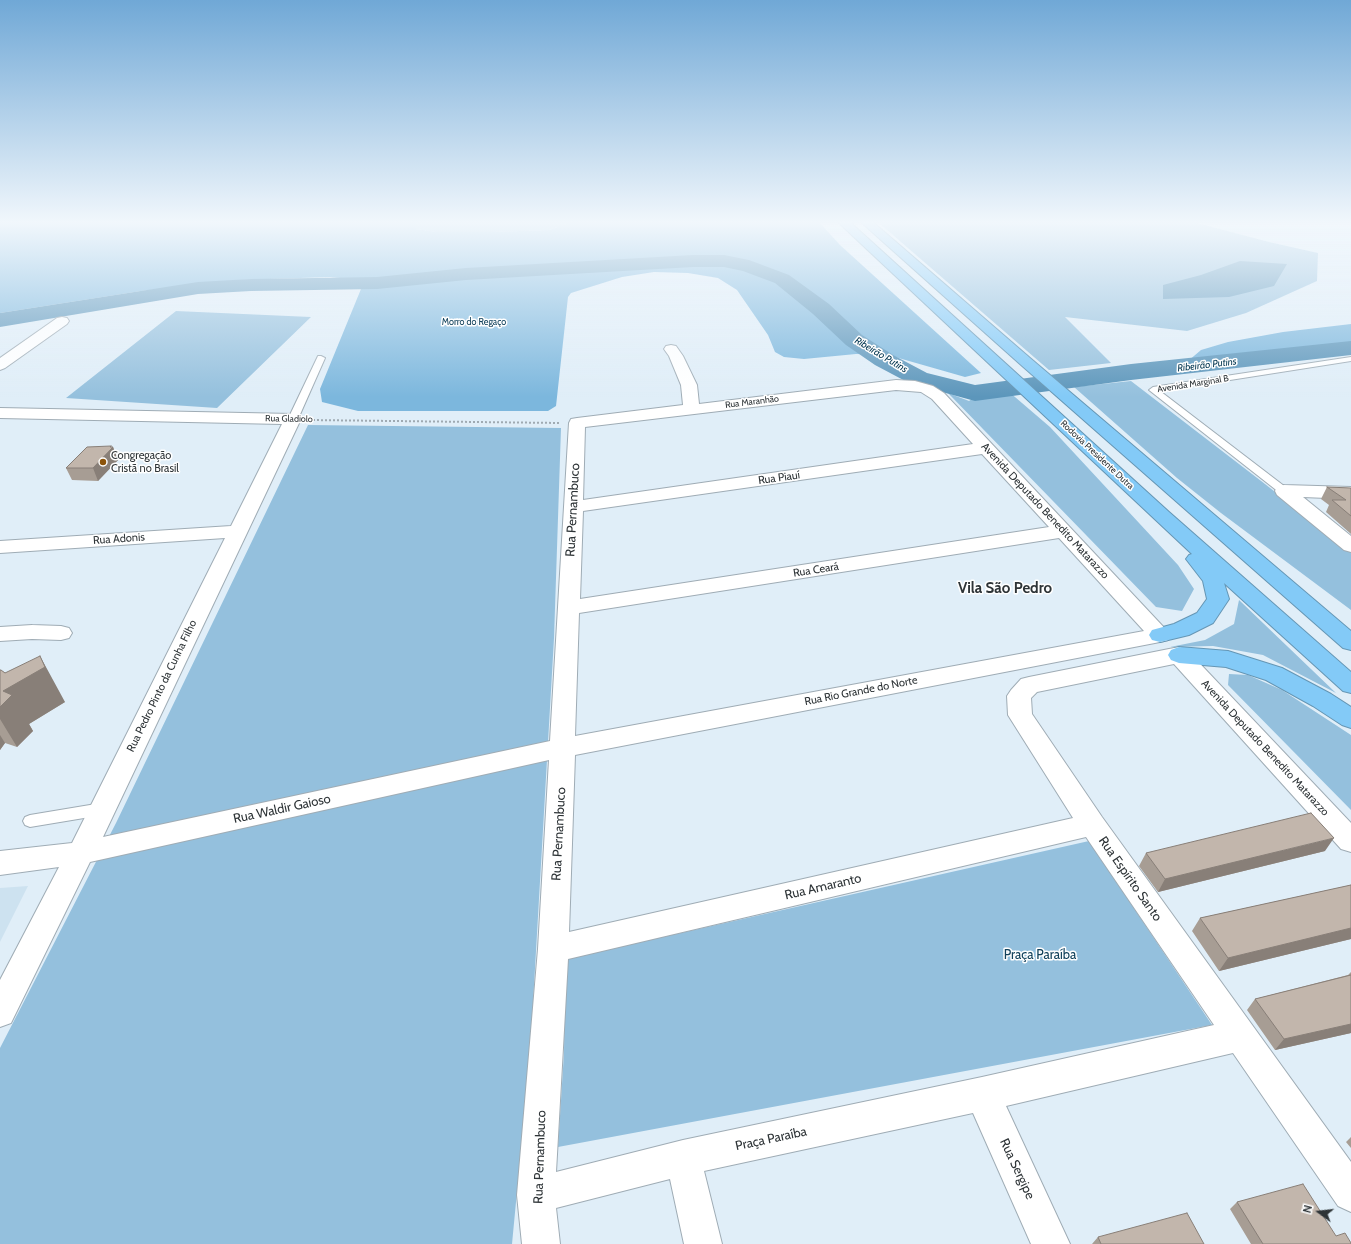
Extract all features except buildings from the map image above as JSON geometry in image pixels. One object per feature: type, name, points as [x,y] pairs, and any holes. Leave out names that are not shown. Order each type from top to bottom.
[{"type":"highway","name":"Rodovia Presidente Dutra","points":[[907,281],[1162,516],[1351,685]]},
{"type":"highway","points":[[934,281],[1351,643]]},
{"type":"highway","points":[[1160,635],[1181,630],[1205,618],[1218,599],[1213,580],[1162,516]]},
{"type":"highway","points":[[1276,579],[1351,630]]},
{"type":"highway","points":[[1179,655],[1228,660],[1274,674],[1322,700],[1351,719]]},
{"type":"street","points":[[0,366],[62,321]]},
{"type":"street","points":[[672,349],[689,386],[692,410]]},
{"type":"street","name":"Rua Maranhão","points":[[577,423],[896,384],[927,389]]},
{"type":"street","name":"Avenida Deputado Benedito Matarazzo","points":[[927,389],[938,396],[1160,635]]},
{"type":"street","name":"Rua Gladiolo","points":[[0,413],[293,419]]},
{"type":"street","name":"Rua Pedro Pinto da Cunha Filho","points":[[0,1012],[81,853],[293,419]]},
{"type":"street","name":"Rua Pernambuco","points":[[541,1244],[536,1196],[553,949],[577,423]]},
{"type":"street","name":"Rua Piauí","points":[[573,507],[985,448]]},
{"type":"street","points":[[1284,492],[1351,493]]},
{"type":"street","points":[[1284,492],[1351,546]]},
{"type":"street","name":"Rua Adonis","points":[[0,546],[239,531]]},
{"type":"street","name":"Rua Ceará","points":[[568,608],[1064,531]]},
{"type":"street","points":[[0,634],[32,632],[61,634]]},
{"type":"street","name":"Rua Rio Grande do Norte","points":[[562,748],[1160,635]]},
{"type":"street","name":"Avenida Deputado Benedito Matarazzo","points":[[1179,655],[1351,841]]},
{"type":"street","name":"Rua Espírito Santo","points":[[1179,655],[1029,685],[1019,696],[1020,714],[1092,825],[1351,1193]]},
{"type":"street","name":"Rua Waldir Gaioso","points":[[0,864],[81,853],[562,748]]},
{"type":"street","name":"Rua Amaranto","points":[[553,949],[1092,825]]},
{"type":"street","name":"Praça Paraíba","points":[[536,1196],[683,1158],[982,1094],[1240,1034]]},
{"type":"street","name":"Rua Sergipe","points":[[982,1094],[1051,1244]]},
{"type":"street","points":[[683,1158],[703,1244]]},
{"type":"lane","name":"Rua Pedro Pinto da Cunha Filho","points":[[293,419],[321,358]]},
{"type":"lane","name":"Avenida Marginal B","points":[[1284,492],[1153,390],[1351,359]]},
{"type":"lane","points":[[30,820],[102,809]]},
{"type":"path","name":"Rua Gladiolo","points":[[293,419],[577,423]]},
{"type":"shaded area","points":[[1178,281],[1277,281],[1274,286],[1229,297],[1163,299],[1163,285]]},
{"type":"shaded area","points":[[28,886],[0,942],[0,888]]},
{"type":"green space","points":[[0,281],[231,281],[141,291],[0,313]]},
{"type":"green space","name":"Morro do Regaço","points":[[351,281],[609,281],[571,293],[568,297],[556,406],[548,411],[358,411],[322,402],[320,389],[361,289]]},
{"type":"green space","points":[[723,281],[880,281],[981,373],[965,377],[888,355],[856,354],[804,359],[784,357],[775,352],[768,335],[737,290]]},
{"type":"green space","points":[[946,281],[1317,281],[1246,313],[1187,331],[1065,317],[1111,363],[1049,370]]},
{"type":"green space","points":[[176,311],[311,317],[217,408],[66,398]]},
{"type":"green space","points":[[1351,324],[1351,348],[1181,367],[1201,350],[1228,342],[1283,332]]},
{"type":"green space","points":[[1131,381],[1351,552],[1351,610],[1221,513],[1177,478],[1074,387]]},
{"type":"green space","points":[[1008,391],[1050,427],[1178,565],[1194,589],[1182,611],[1156,607],[948,393],[969,401],[976,396]]},
{"type":"green space","points":[[308,425],[561,428],[554,638],[530,1055],[512,1244],[0,1244],[0,1048],[116,823]]},
{"type":"green space","points":[[1239,600],[1336,693],[1263,655],[1213,646],[1170,647],[1205,640],[1234,624]]},
{"type":"green space","points":[[1229,674],[1248,675],[1282,690],[1351,735],[1351,810],[1228,685]]},
{"type":"green space","name":"Praça Paraíba","points":[[1089,841],[1212,1025],[558,1147],[564,1053],[565,959]]},
{"type":"waterway","name":"Ribeirão Putins","points":[[0,320],[198,288],[251,285],[377,283],[396,281]]},
{"type":"waterway","name":"Ribeirão Putins","points":[[785,281],[821,309],[854,340],[884,360],[918,378],[975,393],[1131,372],[1351,348]]},
{"type":"place","name":"Congregação Cristã no Brasil","points":[[103,462]]},
{"type":"district","name":"Vila São Pedro","points":[[1005,589]]}]
